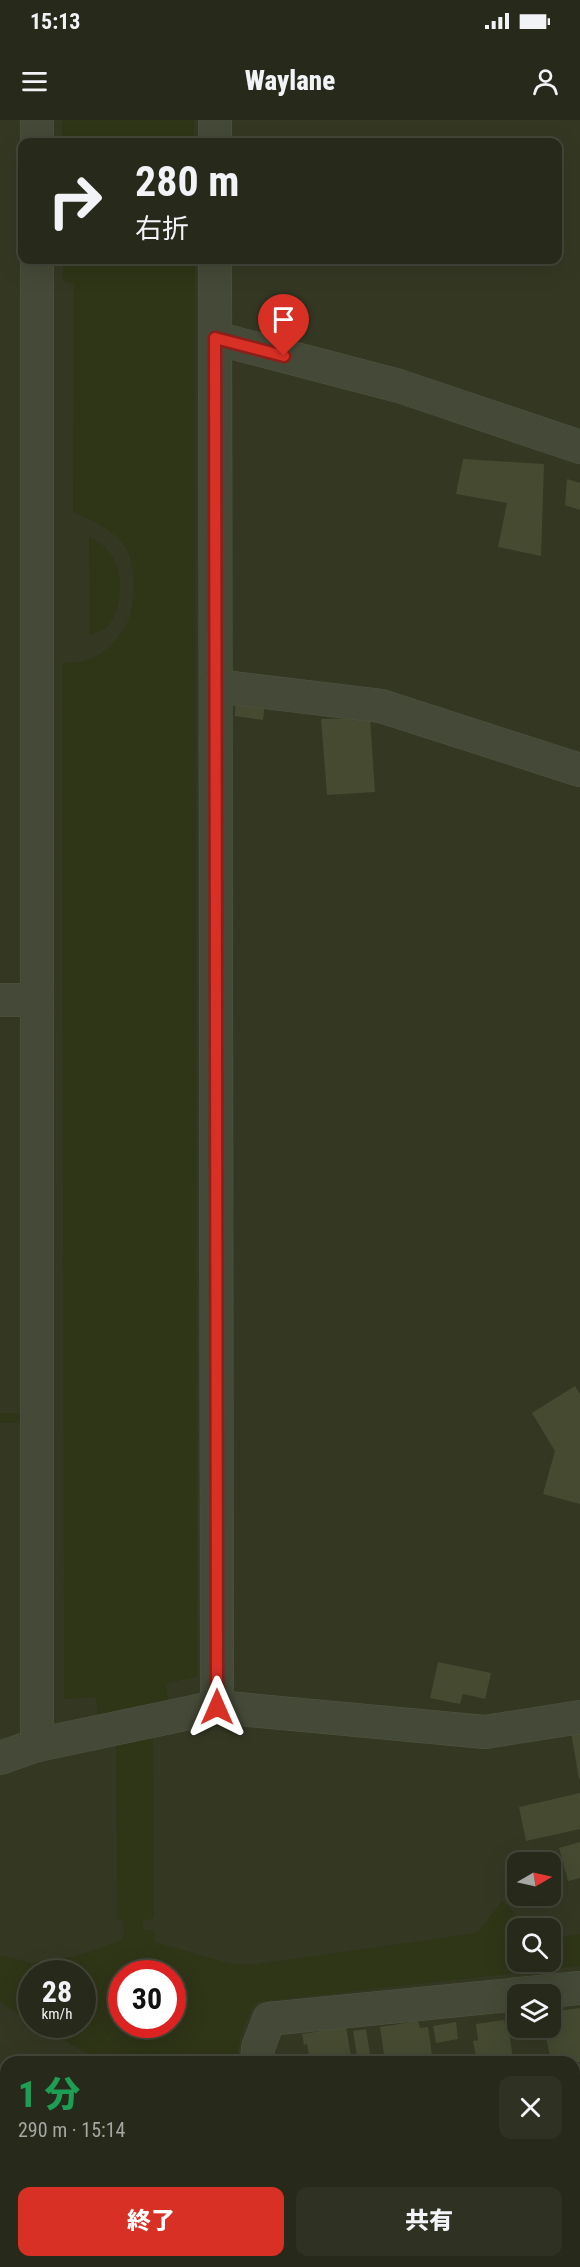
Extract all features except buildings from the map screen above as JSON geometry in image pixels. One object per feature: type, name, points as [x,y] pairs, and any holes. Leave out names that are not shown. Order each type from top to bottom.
[{"type":"street","points":[[37,120],[37,138]]},
{"type":"street","points":[[215,138],[216,120]]},
{"type":"street","points":[[37,264],[37,1745]]},
{"type":"street","points":[[215,264],[217,1707]]},
{"type":"street","points":[[215,338],[399,386],[580,447]]},
{"type":"street","points":[[216,686],[381,706],[580,770]]},
{"type":"street","points":[[0,1000],[37,1000]]},
{"type":"street","points":[[0,1758],[37,1745],[217,1707],[485,1732],[580,1718]]},
{"type":"street","points":[[257,2056],[258,2048],[269,2019],[580,1988]]},
{"type":"shaded area","points":[[62,120],[194,120],[194,138],[62,138]]},
{"type":"shaded area","points":[[63,264],[195,264],[197,1677],[166,1683],[168,1700],[153,1731],[154,1918],[143,1921],[143,1930],[154,1930],[155,1942],[232,1964],[251,1965],[477,1933],[502,1901],[514,1912],[516,1918],[507,1918],[507,1972],[526,1972],[257,2002],[243,2031],[238,2056],[92,2056],[60,2038],[96,2038],[96,1960],[50,1960],[76,1956],[122,1940],[124,1930],[123,1919],[117,1920],[116,1743],[98,1718],[96,1697],[64,1699],[62,663],[90,659],[101,653],[117,638],[131,613],[134,581],[128,551],[118,538],[94,521],[73,512],[74,283],[63,281]]},
{"type":"shaded area","points":[[89,536],[110,552],[120,581],[115,614],[107,627],[90,635]]},
{"type":"shaded area","points":[[580,1934],[580,1966],[561,1968],[561,1937]]},
{"type":"shaded area","points":[[0,1955],[19,1960],[18,2014],[0,2002]]},
{"type":"waterway","points":[[0,1418],[20,1418]]},
{"type":"route","points":[[217,1707],[215,338],[284,356]]}]
